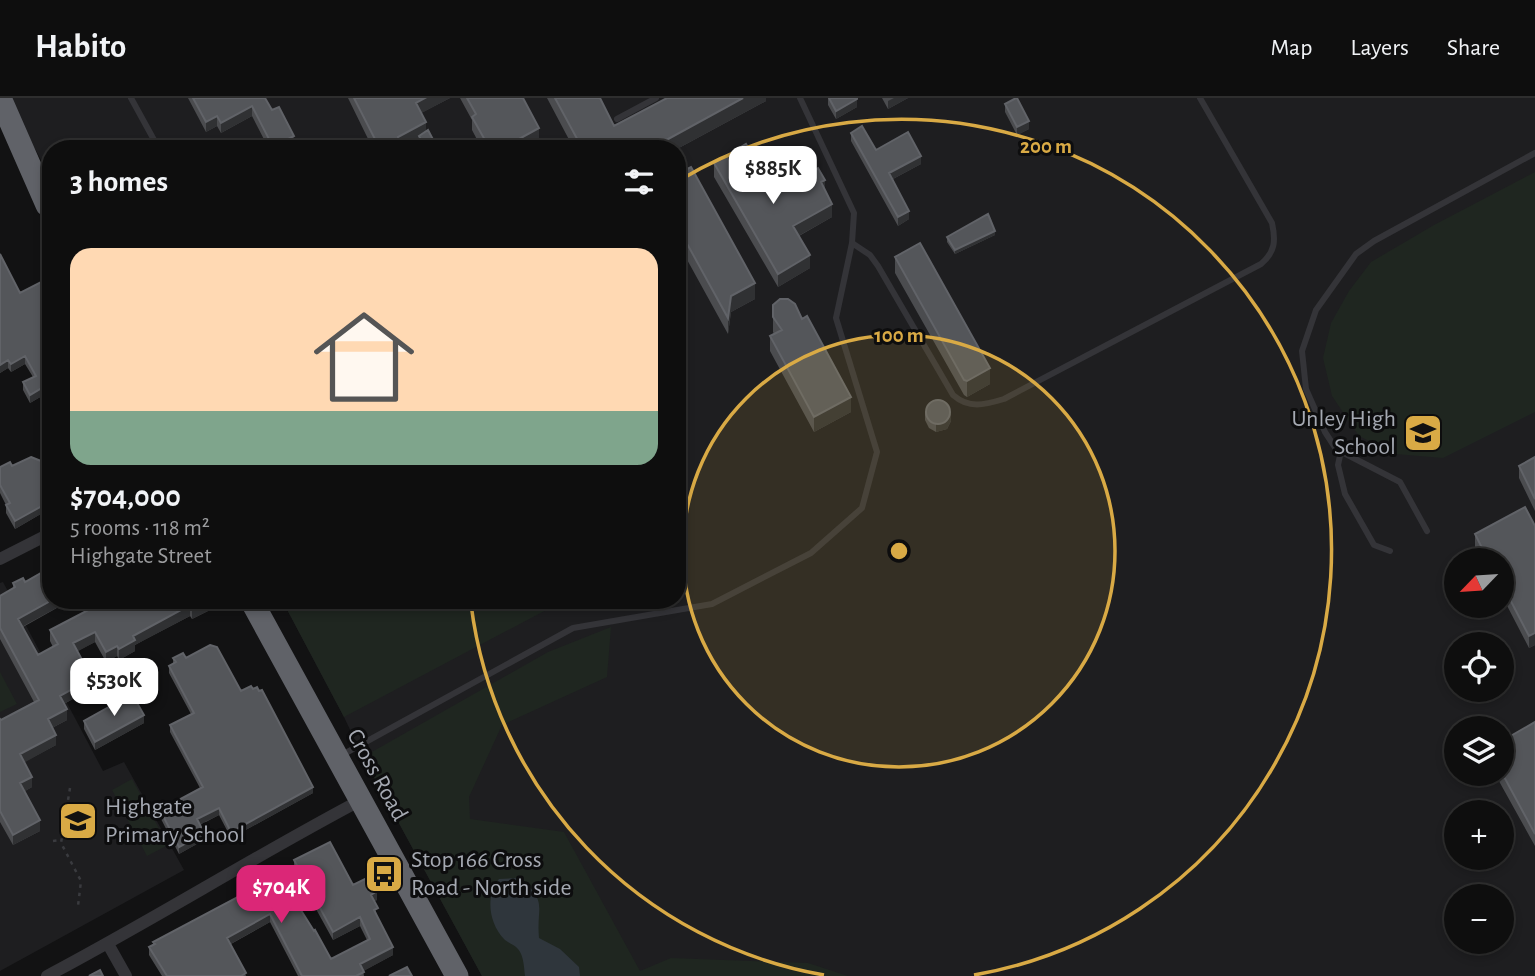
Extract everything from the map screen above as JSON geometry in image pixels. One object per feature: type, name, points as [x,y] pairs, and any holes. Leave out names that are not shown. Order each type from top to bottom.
[{"type":"highway","points":[[1,98],[42,193]]},
{"type":"highway","points":[[0,123],[42,197]]},
{"type":"highway","name":"Cross Road","points":[[256,609],[457,976]]},
{"type":"street","points":[[0,559],[42,538]]},
{"type":"street","points":[[47,976],[361,800]]},
{"type":"street","points":[[108,944],[125,976]]},
{"type":"lane","points":[[131,98],[154,140]]},
{"type":"lane","points":[[617,119],[656,98]]},
{"type":"lane","points":[[686,608],[712,604],[811,553],[862,508],[877,452],[836,318],[852,243],[854,213],[800,98]]},
{"type":"lane","points":[[852,243],[870,255],[878,266],[953,395],[961,402],[977,405],[1004,399],[1261,264],[1270,256],[1275,238],[1272,223],[1200,98]]},
{"type":"lane","points":[[1427,531],[1400,482],[1381,470],[1340,452],[1325,432],[1306,389],[1302,351],[1316,310],[1356,254],[1374,241],[1535,153]]},
{"type":"lane","points":[[1340,452],[1338,465],[1345,494],[1374,545],[1390,551]]},
{"type":"lane","points":[[338,758],[573,628],[683,609]]},
{"type":"path","points":[[70,788],[62,840],[82,881],[78,906]]},
{"type":"path","points":[[53,841],[62,840]]},
{"type":"shaded area","points":[[7,98],[1535,98],[1535,976],[482,976],[363,757],[287,609],[686,609],[686,140],[42,140],[42,162]]},
{"type":"shaded area","points":[[1535,172],[1535,412],[1443,458],[1395,454],[1359,436],[1332,396],[1323,358],[1331,323],[1349,291],[1371,262],[1434,225]]},
{"type":"shaded area","name":"Highgate Primary School","points":[[3,582],[103,771],[124,762],[184,870],[0,971],[0,583]]},
{"type":"shaded area","points":[[287,609],[548,609],[344,717]]},
{"type":"shaded area","points":[[611,627],[607,677],[502,725],[469,797],[470,819],[564,832],[640,971],[671,958],[808,963],[848,976],[482,976],[363,757],[548,652]]},
{"type":"shaded area","points":[[0,672],[17,704],[0,712]]},
{"type":"shaded area","points":[[132,779],[168,845],[147,856],[112,790]]},
{"type":"shaded area","points":[[519,878],[538,899],[539,938],[560,949],[579,967],[580,976],[525,976],[520,952],[504,939],[495,925],[490,901],[499,879]]},
{"type":"building","points":[[193,98],[265,98],[272,110],[279,107],[294,136],[286,140],[269,140],[252,106],[221,123],[217,116],[206,122]]},
{"type":"building","points":[[354,98],[425,98],[416,103],[426,122],[398,137],[400,140],[375,140]]},
{"type":"building","points":[[467,98],[523,98],[539,128],[517,140],[485,140],[472,117],[476,114]]},
{"type":"building","points":[[555,98],[600,98],[614,126],[667,98],[743,98],[666,140],[578,140]]},
{"type":"building","points":[[829,98],[857,98],[857,99],[836,111]]},
{"type":"building","points":[[1017,98],[1029,121],[1017,127],[1005,104]]},
{"type":"building","points":[[862,126],[876,150],[908,132],[921,156],[889,173],[909,211],[898,217],[851,133]]},
{"type":"building","points":[[428,130],[433,140],[421,140],[419,136]]},
{"type":"building","points":[[746,144],[774,193],[818,168],[825,180],[821,182],[832,204],[793,226],[810,255],[778,274],[714,163]]},
{"type":"building","points":[[691,167],[755,283],[731,296],[728,318],[686,242],[686,170]]},
{"type":"building","points":[[988,214],[995,231],[955,250],[947,237]]},
{"type":"building","points":[[920,243],[990,368],[967,381],[895,257]]},
{"type":"building","points":[[0,254],[20,293],[41,282],[42,284],[42,388],[30,395],[23,382],[36,376],[25,356],[11,364],[8,360],[0,365]]},
{"type":"building","points":[[780,299],[788,299],[795,304],[802,319],[807,316],[851,397],[814,417],[770,336],[782,330],[773,317],[773,305]]},
{"type":"building","points":[[938,400],[949,407],[950,412],[943,423],[938,424],[927,417],[926,412],[933,401]]},
{"type":"building","points":[[31,457],[42,461],[42,506],[15,521],[6,505],[10,503],[0,485],[0,467],[10,462],[12,466]]},
{"type":"building","points":[[1535,457],[1535,499],[1519,466]]},
{"type":"building","points":[[1525,507],[1535,526],[1535,633],[1529,636],[1514,607],[1514,548],[1482,548],[1475,534]]},
{"type":"building","points":[[42,572],[42,606],[18,619],[38,655],[58,644],[50,630],[90,609],[183,609],[133,636],[135,640],[119,649],[117,646],[106,652],[95,632],[73,643],[88,671],[83,673],[87,681],[60,696],[67,709],[48,719],[56,735],[20,754],[32,777],[20,783],[40,820],[13,835],[0,811],[0,719],[39,700],[0,628],[0,596],[15,587],[13,583],[23,578],[25,582]]},
{"type":"building","points":[[210,645],[217,647],[241,691],[251,686],[253,689],[257,687],[259,691],[262,690],[313,787],[231,832],[219,808],[197,819],[204,833],[179,847],[160,810],[203,787],[170,725],[194,713],[169,666],[176,662],[173,658],[183,653],[186,658]]},
{"type":"building","points":[[132,694],[144,715],[95,742],[84,721]]},
{"type":"building","points":[[1535,722],[1535,834],[1509,786],[1514,786],[1514,734]]},
{"type":"building","points":[[330,842],[353,885],[369,877],[377,891],[371,895],[378,908],[374,910],[393,947],[360,964],[364,972],[356,976],[302,976],[270,914],[227,938],[246,973],[241,976],[167,976],[149,947],[155,944],[153,942],[247,892],[248,894],[279,875],[331,959],[370,939],[360,917],[333,932],[294,860]]},
{"type":"building","points":[[407,967],[412,976],[389,976]]},
{"type":"building","points":[[100,970],[103,976],[89,976]]},
{"type":"place","name":"Unley High School","points":[[1423,433]]},
{"type":"place","name":"Highgate Primary School","points":[[78,821]]},
{"type":"place","name":"Stop 166 Cross Road - North side","points":[[384,874]]}]
